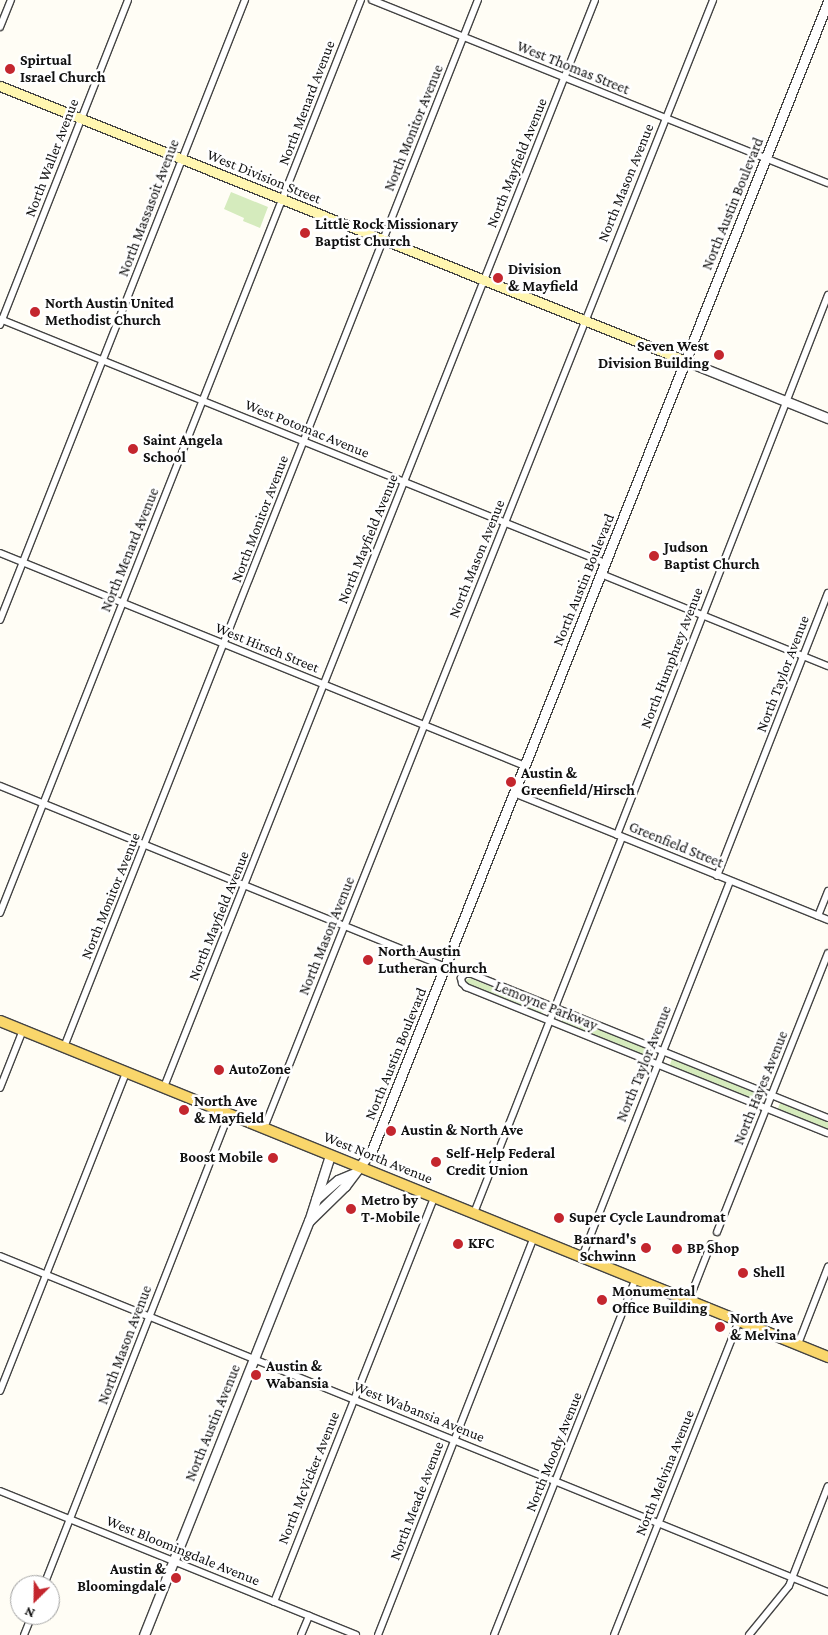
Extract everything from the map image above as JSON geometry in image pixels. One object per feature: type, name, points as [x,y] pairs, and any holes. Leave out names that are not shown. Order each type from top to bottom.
[{"type":"main road","name":"West Division Street","points":[[0,86],[686,360]]},
{"type":"main road","name":"West North Avenue","points":[[0,1021],[828,1357]]},
{"type":"street","points":[[0,27],[11,0]]},
{"type":"street","name":"North Waller Avenue","points":[[1,321],[128,0]]},
{"type":"street","name":"North Massasoit Avenue","points":[[0,620],[244,0]]},
{"type":"street","name":"North Menard Avenue","points":[[0,913],[361,0]]},
{"type":"street","name":"West Thomas Street","points":[[372,0],[828,183]]},
{"type":"street","name":"North Monitor Avenue","points":[[64,1047],[478,0]]},
{"type":"street","name":"North Mayfield Avenue","points":[[164,1087],[595,0]]},
{"type":"street","name":"North Mason Avenue","points":[[264,1128],[713,0]]},
{"type":"street","name":"North Austin Boulevard","points":[[360,1167],[372,1150],[828,1]]},
{"type":"street","name":"North Humphrey Avenue","points":[[474,1213],[555,1008],[702,615],[828,295]]},
{"type":"street","name":"West Potomac Avenue","points":[[1,321],[203,400],[605,563]]},
{"type":"street","points":[[686,360],[828,418]]},
{"type":"street","name":"West Hirsch Street","points":[[0,554],[525,766]]},
{"type":"street","points":[[601,574],[828,666]]},
{"type":"street","name":"North Taylor Avenue","points":[[717,876],[828,594]]},
{"type":"street","points":[[0,786],[445,967]]},
{"type":"street","name":"Greenfield Street","points":[[514,793],[828,920]]},
{"type":"street","name":"North Taylor Avenue","points":[[582,1257],[730,881]]},
{"type":"street","points":[[818,916],[828,892]]},
{"type":"street","name":"North Hayes Avenue","points":[[717,1232],[828,953]]},
{"type":"street","name":"Lemoyne Parkway","points":[[828,1118],[471,974],[465,974],[461,978],[462,983],[466,987],[828,1134]]},
{"type":"street","points":[[0,1088],[23,1030]]},
{"type":"street","points":[[0,1391],[126,1072]]},
{"type":"street","name":"North Mason Avenue","points":[[48,1575],[229,1114]]},
{"type":"street","name":"North Austin Avenue","points":[[144,1635],[309,1221],[330,1155]]},
{"type":"street","name":"North Austin Avenue","points":[[314,1201],[338,1180],[352,1174],[360,1167]]},
{"type":"street","name":"North Austin Avenue","points":[[309,1221],[345,1186],[352,1174]]},
{"type":"street","name":"North McVicker Avenue","points":[[274,1602],[434,1197]]},
{"type":"street","name":"North Meade Avenue","points":[[378,1635],[534,1238]]},
{"type":"street","points":[[689,1300],[711,1244]]},
{"type":"street","name":"West Wabansia Avenue","points":[[0,1256],[828,1592]]},
{"type":"street","points":[[798,1344],[828,1268]]},
{"type":"street","name":"North Moody Avenue","points":[[494,1635],[636,1278]]},
{"type":"street","name":"North Melvina Avenue","points":[[614,1635],[739,1320]]},
{"type":"street","points":[[750,1635],[789,1586],[828,1486]]},
{"type":"street","name":"West Bloomingdale Avenue","points":[[0,1491],[356,1635]]},
{"type":"street","points":[[301,1635],[309,1616]]},
{"type":"green space","points":[[231,192],[268,207],[260,228],[243,221],[244,218],[224,209]]},
{"type":"green space","points":[[470,978],[544,1008],[541,1015],[467,985],[466,980]]},
{"type":"green space","points":[[564,1015],[652,1051],[649,1059],[561,1023]]},
{"type":"green space","points":[[672,1059],[760,1095],[757,1103],[669,1067]]},
{"type":"green space","points":[[780,1103],[828,1122],[828,1131],[777,1111]]},
{"type":"place","name":"Spirtual Israel Church","points":[[10,69]]},
{"type":"place","name":"Little Rock Missionary Baptist Church","points":[[305,233]]},
{"type":"place","name":"Division & Mayfield","points":[[498,278]]},
{"type":"place","name":"North Austin United Methodist Church","points":[[35,312]]},
{"type":"place","name":"Seven West Division Building","points":[[719,355]]},
{"type":"place","name":"Saint Angela School","points":[[133,449]]},
{"type":"place","name":"Judson Baptist Church","points":[[654,556]]},
{"type":"place","name":"Austin & Greenfield/Hirsch","points":[[511,782]]},
{"type":"place","name":"North Austin Lutheran Church","points":[[368,960]]},
{"type":"place","name":"AutoZone","points":[[219,1070]]},
{"type":"place","name":"North Ave & Mayfield","points":[[184,1110]]},
{"type":"place","name":"Austin & North Ave","points":[[391,1131]]},
{"type":"place","name":"Boost Mobile","points":[[273,1158]]},
{"type":"place","name":"Self-Help Federal Credit Union","points":[[436,1162]]},
{"type":"place","name":"Metro by T-Mobile","points":[[351,1209]]},
{"type":"place","name":"Super Cycle Laundromat","points":[[559,1218]]},
{"type":"place","name":"KFC","points":[[458,1244]]},
{"type":"place","name":"Barnard's Schwinn","points":[[646,1248]]},
{"type":"place","name":"BP Shop","points":[[677,1249]]},
{"type":"place","name":"Shell","points":[[743,1273]]},
{"type":"place","name":"Monumental Office Building","points":[[602,1300]]},
{"type":"place","name":"North Ave & Melvina","points":[[720,1327]]},
{"type":"place","name":"Austin & Wabansia","points":[[256,1375]]},
{"type":"place","name":"Austin & Bloomingdale","points":[[176,1578]]}]
